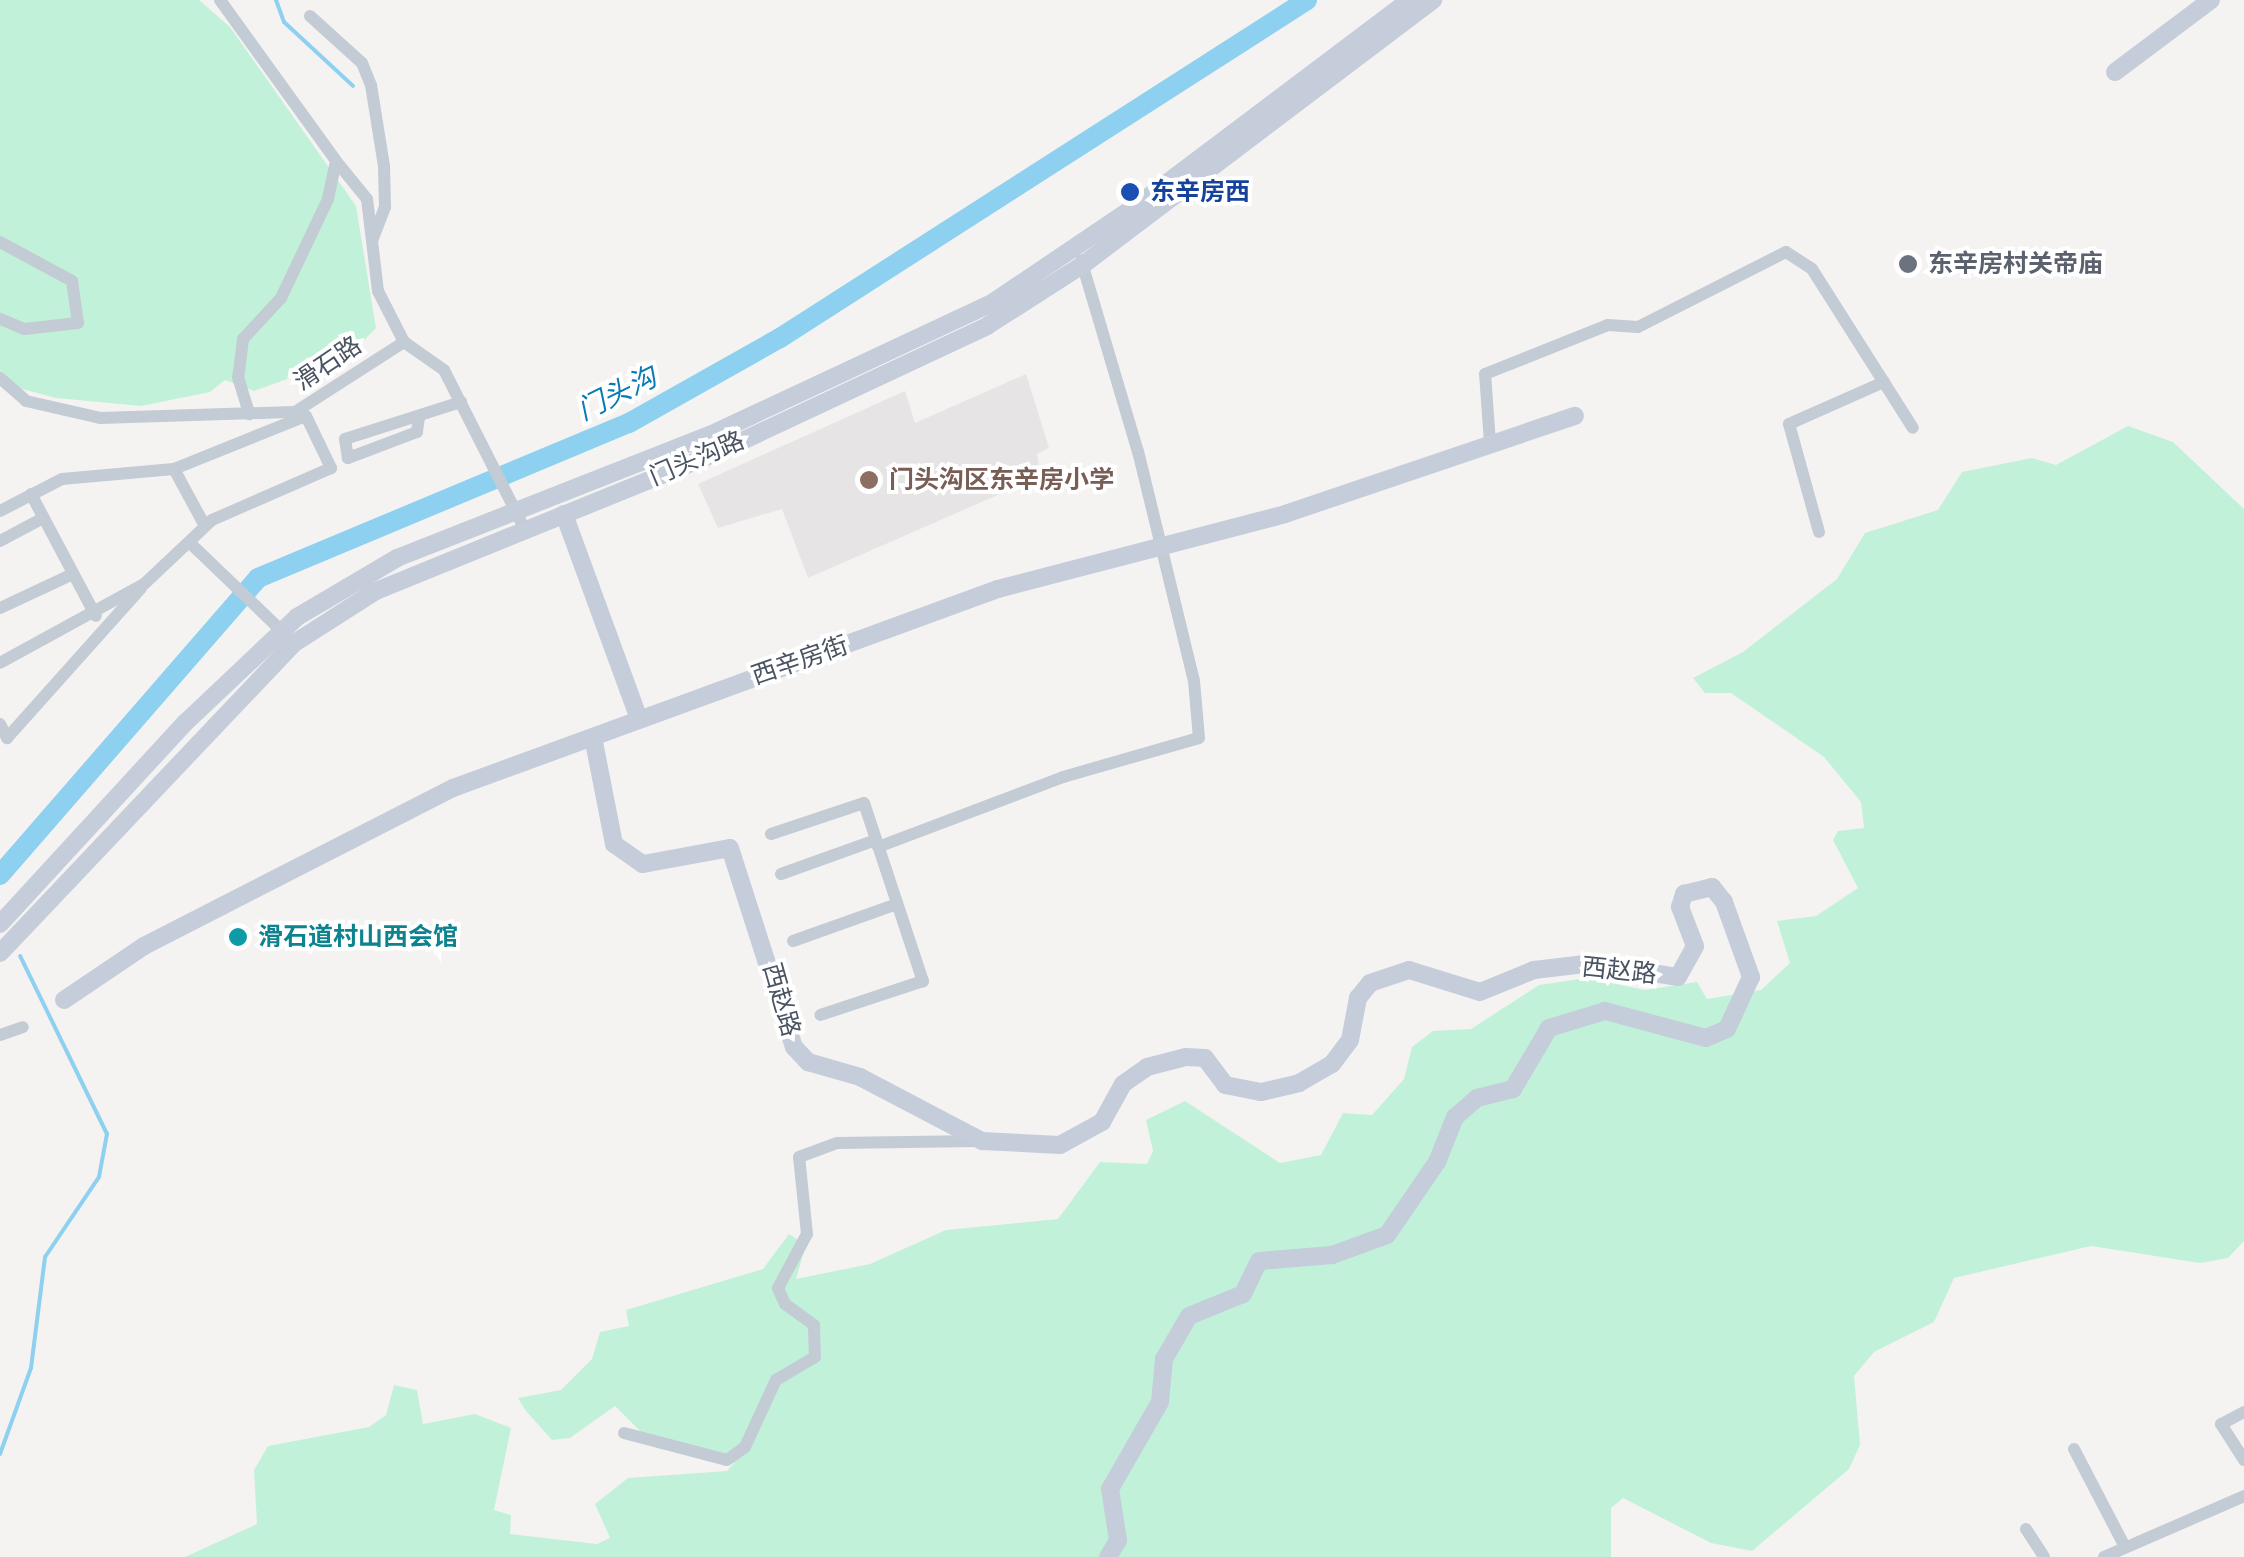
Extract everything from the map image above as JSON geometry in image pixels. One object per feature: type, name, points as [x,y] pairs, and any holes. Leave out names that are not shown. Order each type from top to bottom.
[{"type":"street","points":[[220,0],[367,199],[378,291],[404,342],[444,370],[516,511]]},
{"type":"street","name":"门头沟路","points":[[0,924],[288,637],[516,511],[863,368],[1079,257],[1410,0]]},
{"type":"street","name":"门头沟路","points":[[516,511],[564,514],[725,449],[987,326],[1433,0]]},
{"type":"street","points":[[2114,72],[2211,0]]},
{"type":"street","points":[[310,16],[362,63],[371,85],[384,180],[373,239]]},
{"type":"street","points":[[249,414],[238,377],[243,339],[281,298],[328,199],[336,161]]},
{"type":"street","points":[[0,242],[72,280],[78,323],[24,330],[0,320]]},
{"type":"street","points":[[1490,443],[1485,374],[1608,325],[1638,328],[1786,252],[1812,269],[1913,428]]},
{"type":"street","points":[[781,874],[1063,777],[1199,738],[1194,681],[1161,545],[1079,257]]},
{"type":"street","name":"滑石路","points":[[0,378],[26,401],[58,412],[296,412],[404,342]]},
{"type":"street","points":[[1820,532],[1789,424],[1884,382]]},
{"type":"street","points":[[419,418],[416,432],[348,458],[346,439],[409,414],[419,418],[461,402]]},
{"type":"street","points":[[0,511],[31,494],[90,474],[174,469],[306,416],[331,468],[205,526],[144,584],[4,743]]},
{"type":"street","name":"西辛房街","points":[[64,1000],[144,946],[406,810],[594,737],[998,589],[1285,514],[1575,416]]},
{"type":"street","points":[[174,469],[205,526]]},
{"type":"street","points":[[31,494],[104,630]]},
{"type":"street","points":[[564,514],[638,720]]},
{"type":"street","points":[[0,541],[43,518]]},
{"type":"street","points":[[188,542],[288,637]]},
{"type":"street","points":[[0,608],[73,574]]},
{"type":"street","points":[[0,663],[144,584]]},
{"type":"street","name":"门头沟路","points":[[0,953],[288,637]]},
{"type":"street","points":[[0,724],[4,743]]},
{"type":"street","name":"西赵路","points":[[594,737],[614,844],[643,864],[730,848],[794,1048],[808,1062],[860,1077],[982,1141],[1060,1145],[1102,1122],[1122,1084],[1147,1067],[1186,1057],[1205,1058],[1225,1085],[1262,1092],[1299,1083],[1332,1064],[1350,1040],[1358,998],[1370,983],[1410,970],[1480,992],[1534,970],[1594,963],[1678,977],[1695,946],[1680,907],[1698,885],[1724,902],[1750,977],[1726,1029],[1706,1038],[1606,1011],[1548,1028],[1513,1089],[1477,1098],[1455,1117],[1437,1162],[1387,1235],[1332,1256],[1259,1261],[1243,1294],[1189,1316],[1164,1360],[1160,1402],[1110,1489],[1118,1540],[1108,1557]]},
{"type":"street","points":[[770,834],[864,803],[923,982],[820,1015]]},
{"type":"street","points":[[793,941],[897,904]]},
{"type":"street","points":[[0,1035],[23,1026]]},
{"type":"street","points":[[624,1432],[727,1460],[745,1448],[776,1380],[815,1357],[814,1325],[785,1304],[778,1288],[807,1234],[799,1158],[837,1143],[982,1141]]},
{"type":"street","points":[[2244,1412],[2220,1424],[2244,1460]]},
{"type":"street","points":[[2074,1448],[2124,1545]]},
{"type":"street","points":[[2104,1557],[2124,1545],[2244,1496]]},
{"type":"street","points":[[2026,1529],[2044,1557]]},
{"type":"shaded area","name":"门头沟区东辛房小学","points":[[1026,374],[1049,448],[1037,454],[1041,476],[808,578],[782,509],[718,528],[698,484],[905,391],[915,423]]},
{"type":"green space","points":[[0,0],[199,0],[230,27],[356,206],[376,328],[348,357],[254,391],[225,380],[210,392],[141,406],[56,398],[0,383]]},
{"type":"green space","points":[[2128,426],[2173,442],[2244,509],[2244,1241],[2228,1258],[2200,1263],[2091,1246],[1954,1278],[1934,1322],[1874,1352],[1854,1376],[1860,1445],[1849,1469],[1752,1551],[1711,1543],[1623,1498],[1611,1508],[1611,1557],[185,1557],[257,1524],[254,1470],[268,1446],[369,1427],[386,1415],[394,1385],[417,1390],[423,1424],[475,1414],[511,1428],[494,1510],[511,1515],[510,1534],[597,1544],[610,1538],[595,1504],[628,1478],[727,1471],[734,1463],[657,1448],[615,1406],[570,1438],[552,1440],[526,1411],[518,1398],[561,1390],[592,1359],[600,1332],[629,1326],[626,1310],[763,1269],[789,1234],[806,1245],[796,1279],[870,1264],[946,1230],[1058,1219],[1100,1162],[1147,1164],[1153,1151],[1146,1120],[1185,1101],[1280,1163],[1321,1155],[1343,1113],[1372,1115],[1404,1079],[1412,1047],[1433,1031],[1471,1029],[1539,985],[1587,978],[1645,990],[1697,982],[1707,999],[1761,990],[1790,963],[1777,921],[1816,916],[1858,888],[1833,840],[1838,831],[1864,828],[1861,802],[1824,757],[1731,693],[1705,693],[1693,678],[1743,652],[1837,579],[1865,533],[1938,510],[1962,472],[2032,458],[2056,465]]},
{"type":"waterway","points":[[276,0],[284,22],[353,86]]},
{"type":"waterway","name":"门头沟","points":[[0,875],[258,578],[629,423],[780,338],[1307,0]]},
{"type":"waterway","points":[[0,1454],[31,1368],[45,1257],[99,1177],[107,1134],[20,956]]},
{"type":"place","name":"东辛房西","points":[[1130,192]]},
{"type":"place","name":"东辛房村关帝庙","points":[[1908,264]]},
{"type":"place","name":"门头沟区东辛房小学","points":[[869,480]]},
{"type":"place","name":"滑石道村山西会馆","points":[[238,937]]}]
